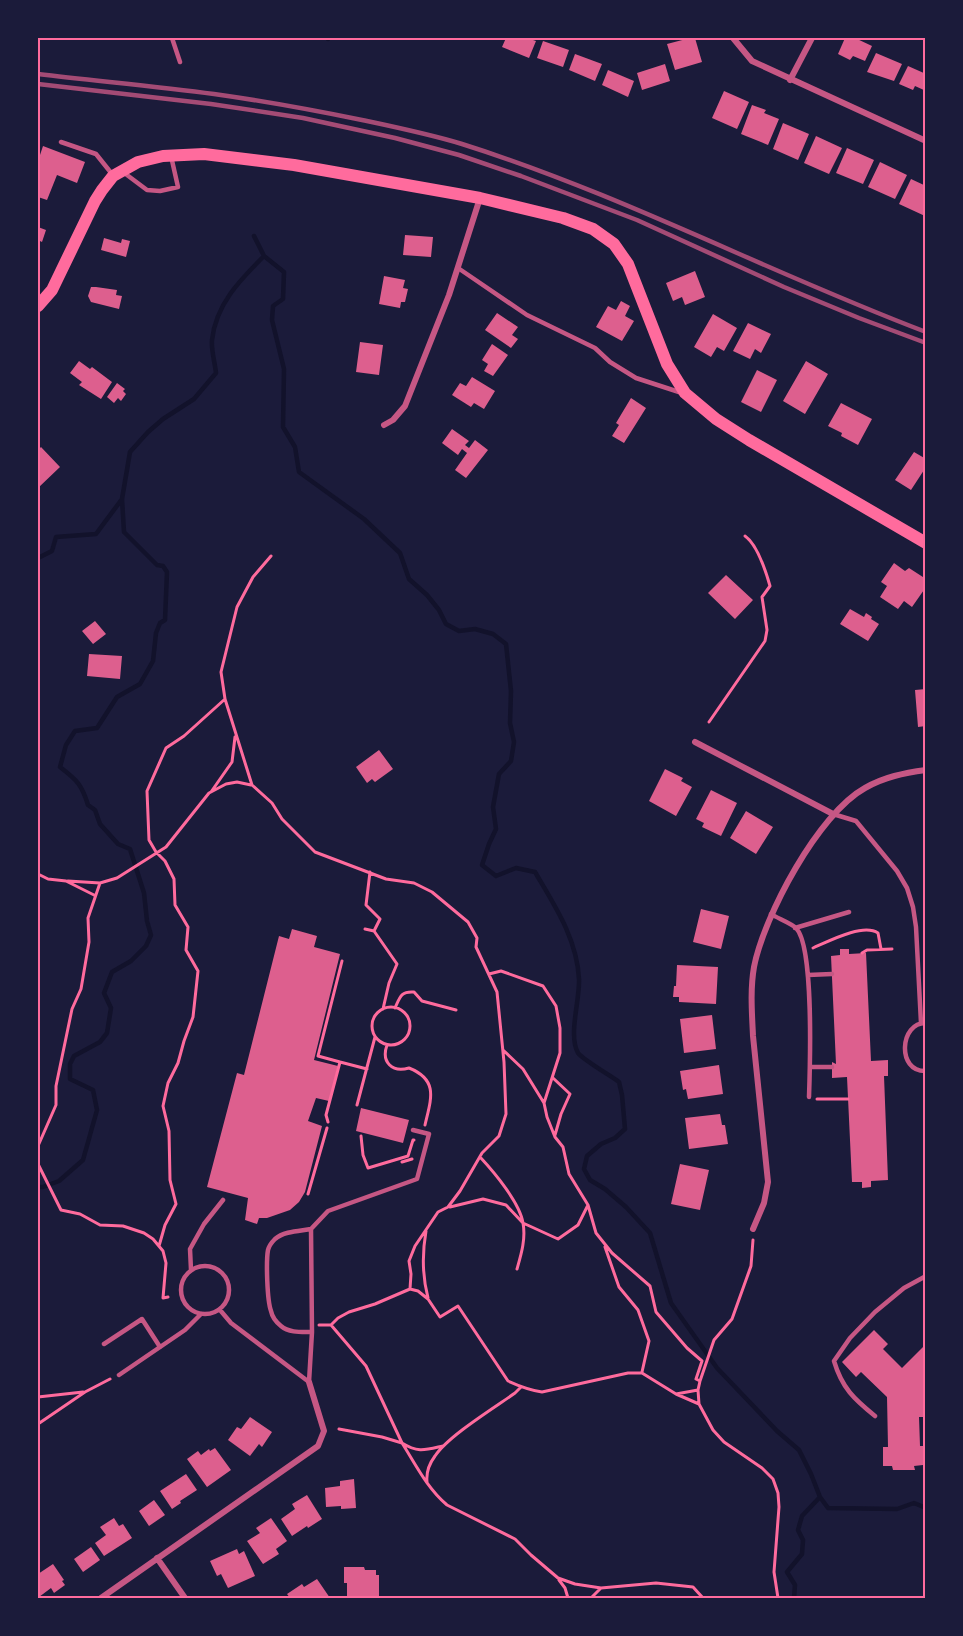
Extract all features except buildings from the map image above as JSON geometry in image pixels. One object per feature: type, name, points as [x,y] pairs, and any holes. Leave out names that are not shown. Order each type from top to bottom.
[{"type":"main road","points":[[38,306],[52,290],[102,189],[117,173],[148,158],[204,154],[248,159],[480,198],[563,218],[593,229],[614,244],[628,264],[667,364],[685,393],[716,419],[749,440],[926,543]]},
{"type":"street","points":[[733,38],[752,61],[926,141]]},
{"type":"street","points":[[790,80],[812,38]]},
{"type":"street","points":[[384,425],[393,420],[405,406],[458,268],[480,198]]},
{"type":"street","points":[[695,742],[833,814]]},
{"type":"street","points":[[753,1229],[764,1203],[768,1182],[753,1036],[754,970],[771,914],[796,866],[833,814],[847,800],[864,788],[882,780],[901,773],[926,770]]},
{"type":"street","points":[[100,1599],[318,1446],[324,1431],[309,1382]]},
{"type":"street","points":[[157,1558],[185,1599]]},
{"type":"lane","points":[[172,38],[180,62]]},
{"type":"lane","points":[[62,142],[96,154],[117,173],[147,190],[160,191],[178,187],[171,156]]},
{"type":"lane","points":[[458,268],[527,315],[595,348],[610,362],[636,378],[685,393]]},
{"type":"lane","points":[[833,814],[856,821],[897,870],[907,888],[916,927],[923,1023],[913,1027],[906,1038],[905,1046],[907,1063],[912,1068],[926,1071]]},
{"type":"lane","points":[[795,928],[849,912]]},
{"type":"lane","points":[[771,914],[795,928],[802,940],[808,975],[809,1097]]},
{"type":"lane","points":[[808,975],[832,974]]},
{"type":"lane","points":[[810,1067],[832,1066]]},
{"type":"lane","points":[[312,1332],[287,1330],[274,1318],[270,1309],[268,1252],[270,1246],[278,1236],[311,1229],[327,1211],[417,1179],[429,1134],[413,1130]]},
{"type":"lane","points":[[191,1270],[190,1249],[204,1224],[223,1200]]},
{"type":"lane","points":[[309,1382],[312,1332],[311,1229]]},
{"type":"lane","points":[[199,1266],[207,1266],[222,1272],[228,1279],[230,1296],[220,1310],[201,1314],[188,1308],[181,1293],[185,1276],[191,1270],[199,1266]]},
{"type":"lane","points":[[875,1416],[852,1397],[838,1375],[834,1361],[849,1338],[875,1312],[904,1288],[926,1276]]},
{"type":"lane","points":[[220,1310],[231,1323],[309,1382]]},
{"type":"lane","points":[[119,1374],[185,1330],[201,1314]]},
{"type":"lane","points":[[104,1344],[142,1319],[160,1347]]},
{"type":"path","points":[[709,722],[765,641],[767,630],[762,597],[770,586],[757,553],[745,536]]},
{"type":"path","points":[[252,785],[225,699],[221,672],[237,607],[254,577],[271,556]]},
{"type":"path","points":[[159,1246],[165,1225],[176,1204],[170,1180],[169,1131],[164,1106],[168,1083],[178,1063],[193,1017],[198,971],[186,950],[188,927],[175,905],[174,879],[165,861],[154,853],[149,840],[147,791],[166,748],[184,736],[225,699]]},
{"type":"path","points":[[38,874],[48,879],[100,883],[117,878],[166,847],[232,762],[236,733]]},
{"type":"path","points":[[209,794],[226,784],[237,782],[252,785],[272,803],[282,819],[315,852],[386,879],[414,883],[432,892],[468,922],[477,938],[476,947],[497,992],[504,1062],[506,1114],[499,1137],[480,1157],[448,1207]]},
{"type":"path","points":[[370,872],[366,905],[380,919],[374,931]]},
{"type":"path","points":[[66,881],[95,895]]},
{"type":"path","points":[[38,1146],[56,1105],[56,1086],[72,1010],[81,989],[89,942],[88,918],[100,883]]},
{"type":"path","points":[[365,928],[374,931],[397,964],[389,983],[383,1009]]},
{"type":"path","points":[[804,952],[843,936],[866,930],[878,933],[881,949]]},
{"type":"path","points":[[862,953],[867,950],[892,949]]},
{"type":"path","points":[[342,961],[318,1056],[367,1069]]},
{"type":"path","points":[[489,974],[501,971],[543,986],[556,1006],[560,1028],[560,1053],[544,1103]]},
{"type":"path","points":[[395,1008],[400,996],[406,992],[414,992],[422,1001],[456,1010]]},
{"type":"path","points":[[395,1008],[406,1014],[409,1020],[409,1033],[402,1042],[396,1045],[387,1045],[379,1041],[372,1031],[374,1018],[383,1009],[395,1008]]},
{"type":"path","points":[[357,1104],[375,1037]]},
{"type":"path","points":[[387,1045],[385,1057],[389,1065],[395,1069],[409,1068],[420,1072],[428,1080],[431,1098],[423,1132]]},
{"type":"path","points":[[501,1048],[523,1069],[544,1103],[555,1137],[563,1147],[569,1174],[588,1205],[596,1233],[612,1253],[650,1286],[656,1312],[687,1348],[702,1361],[696,1379],[700,1381]]},
{"type":"path","points":[[328,1122],[326,1115],[340,1062]]},
{"type":"path","points":[[553,1078],[570,1094],[561,1114],[555,1137]]},
{"type":"path","points":[[819,1099],[848,1099]]},
{"type":"path","points":[[308,1194],[327,1128]]},
{"type":"path","points":[[361,1136],[363,1155],[368,1168],[408,1156],[412,1140],[416,1141],[412,1159],[402,1162]]},
{"type":"path","points":[[480,1157],[516,1206],[524,1223],[523,1249],[517,1269]]},
{"type":"path","points":[[39,1166],[61,1210],[80,1214],[100,1225],[123,1226],[144,1233],[159,1246],[166,1263],[163,1298],[168,1297]]},
{"type":"path","points":[[410,1289],[409,1261],[414,1246],[438,1212],[448,1207],[483,1199],[506,1205],[524,1223],[558,1239],[578,1225],[588,1205]]},
{"type":"path","points":[[426,1229],[422,1253],[423,1282],[428,1299],[440,1317],[458,1306],[508,1381],[542,1392],[628,1373],[642,1373],[676,1394],[699,1404]]},
{"type":"path","points":[[753,1229],[751,1266],[732,1319],[714,1340],[698,1390],[699,1404],[708,1423],[718,1436],[741,1455],[762,1468],[773,1479],[778,1493],[779,1507],[774,1572],[778,1599]]},
{"type":"path","points":[[603,1242],[619,1287],[638,1310],[649,1341],[642,1373]]},
{"type":"path","points":[[319,1325],[331,1325],[349,1312],[410,1289],[418,1291],[428,1299]]},
{"type":"path","points":[[331,1325],[366,1366],[402,1443],[427,1484],[438,1497],[447,1505],[515,1539],[558,1578],[565,1588],[568,1599]]},
{"type":"path","points":[[38,1424],[85,1392],[106,1381]]},
{"type":"path","points":[[427,1484],[427,1474],[435,1454],[465,1428],[521,1387]]},
{"type":"path","points":[[676,1394],[698,1390]]},
{"type":"path","points":[[38,1397],[85,1392]]},
{"type":"path","points":[[339,1429],[382,1437],[402,1443],[414,1450],[443,1446]]},
{"type":"path","points":[[558,1578],[575,1584],[601,1588],[666,1584],[693,1587],[703,1599]]},
{"type":"path","points":[[591,1599],[601,1588]]},
{"type":"waterway","points":[[254,236],[264,256],[284,272],[283,299],[273,306],[272,320],[284,369],[283,427],[295,447],[299,472],[364,519],[400,553],[409,579],[427,595],[439,610],[446,624],[459,631],[475,629],[493,634],[506,644],[511,691],[510,723],[514,742],[511,761],[499,774],[493,807],[496,829],[482,865],[496,876],[516,868],[535,872],[564,923],[574,950],[579,979],[574,1027],[575,1046],[581,1056],[619,1082],[625,1129],[587,1156],[584,1169],[590,1180],[605,1189],[626,1207],[650,1233],[671,1303],[717,1368],[777,1431],[799,1450],[811,1474],[820,1497],[802,1516],[798,1530],[803,1540],[802,1554],[787,1572],[795,1585],[794,1598]]},
{"type":"waterway","points":[[38,1187],[59,1181],[83,1160],[97,1110],[93,1090],[70,1079],[70,1064],[74,1056],[100,1042],[107,1033],[111,1008],[104,993],[112,972],[131,961],[146,946],[151,935],[144,893],[130,849],[118,844],[100,824],[95,810],[88,805],[78,783],[60,767],[66,745],[75,731],[97,728],[117,697],[140,684],[153,661],[156,633],[160,623],[165,620],[167,572],[124,532],[122,499],[130,452],[163,419],[194,399],[216,373],[212,340],[218,315],[238,284],[264,256]]},
{"type":"waterway","points":[[38,558],[52,551],[56,537],[96,534],[122,499]]},
{"type":"waterway","points":[[820,1497],[828,1508],[897,1509],[914,1503],[926,1508]]},
{"type":"railway","points":[[38,74],[214,94],[307,109],[450,140],[580,186],[926,332]]},
{"type":"railway","points":[[38,84],[211,104],[303,118],[459,155],[637,220],[784,287],[926,343]]}]
